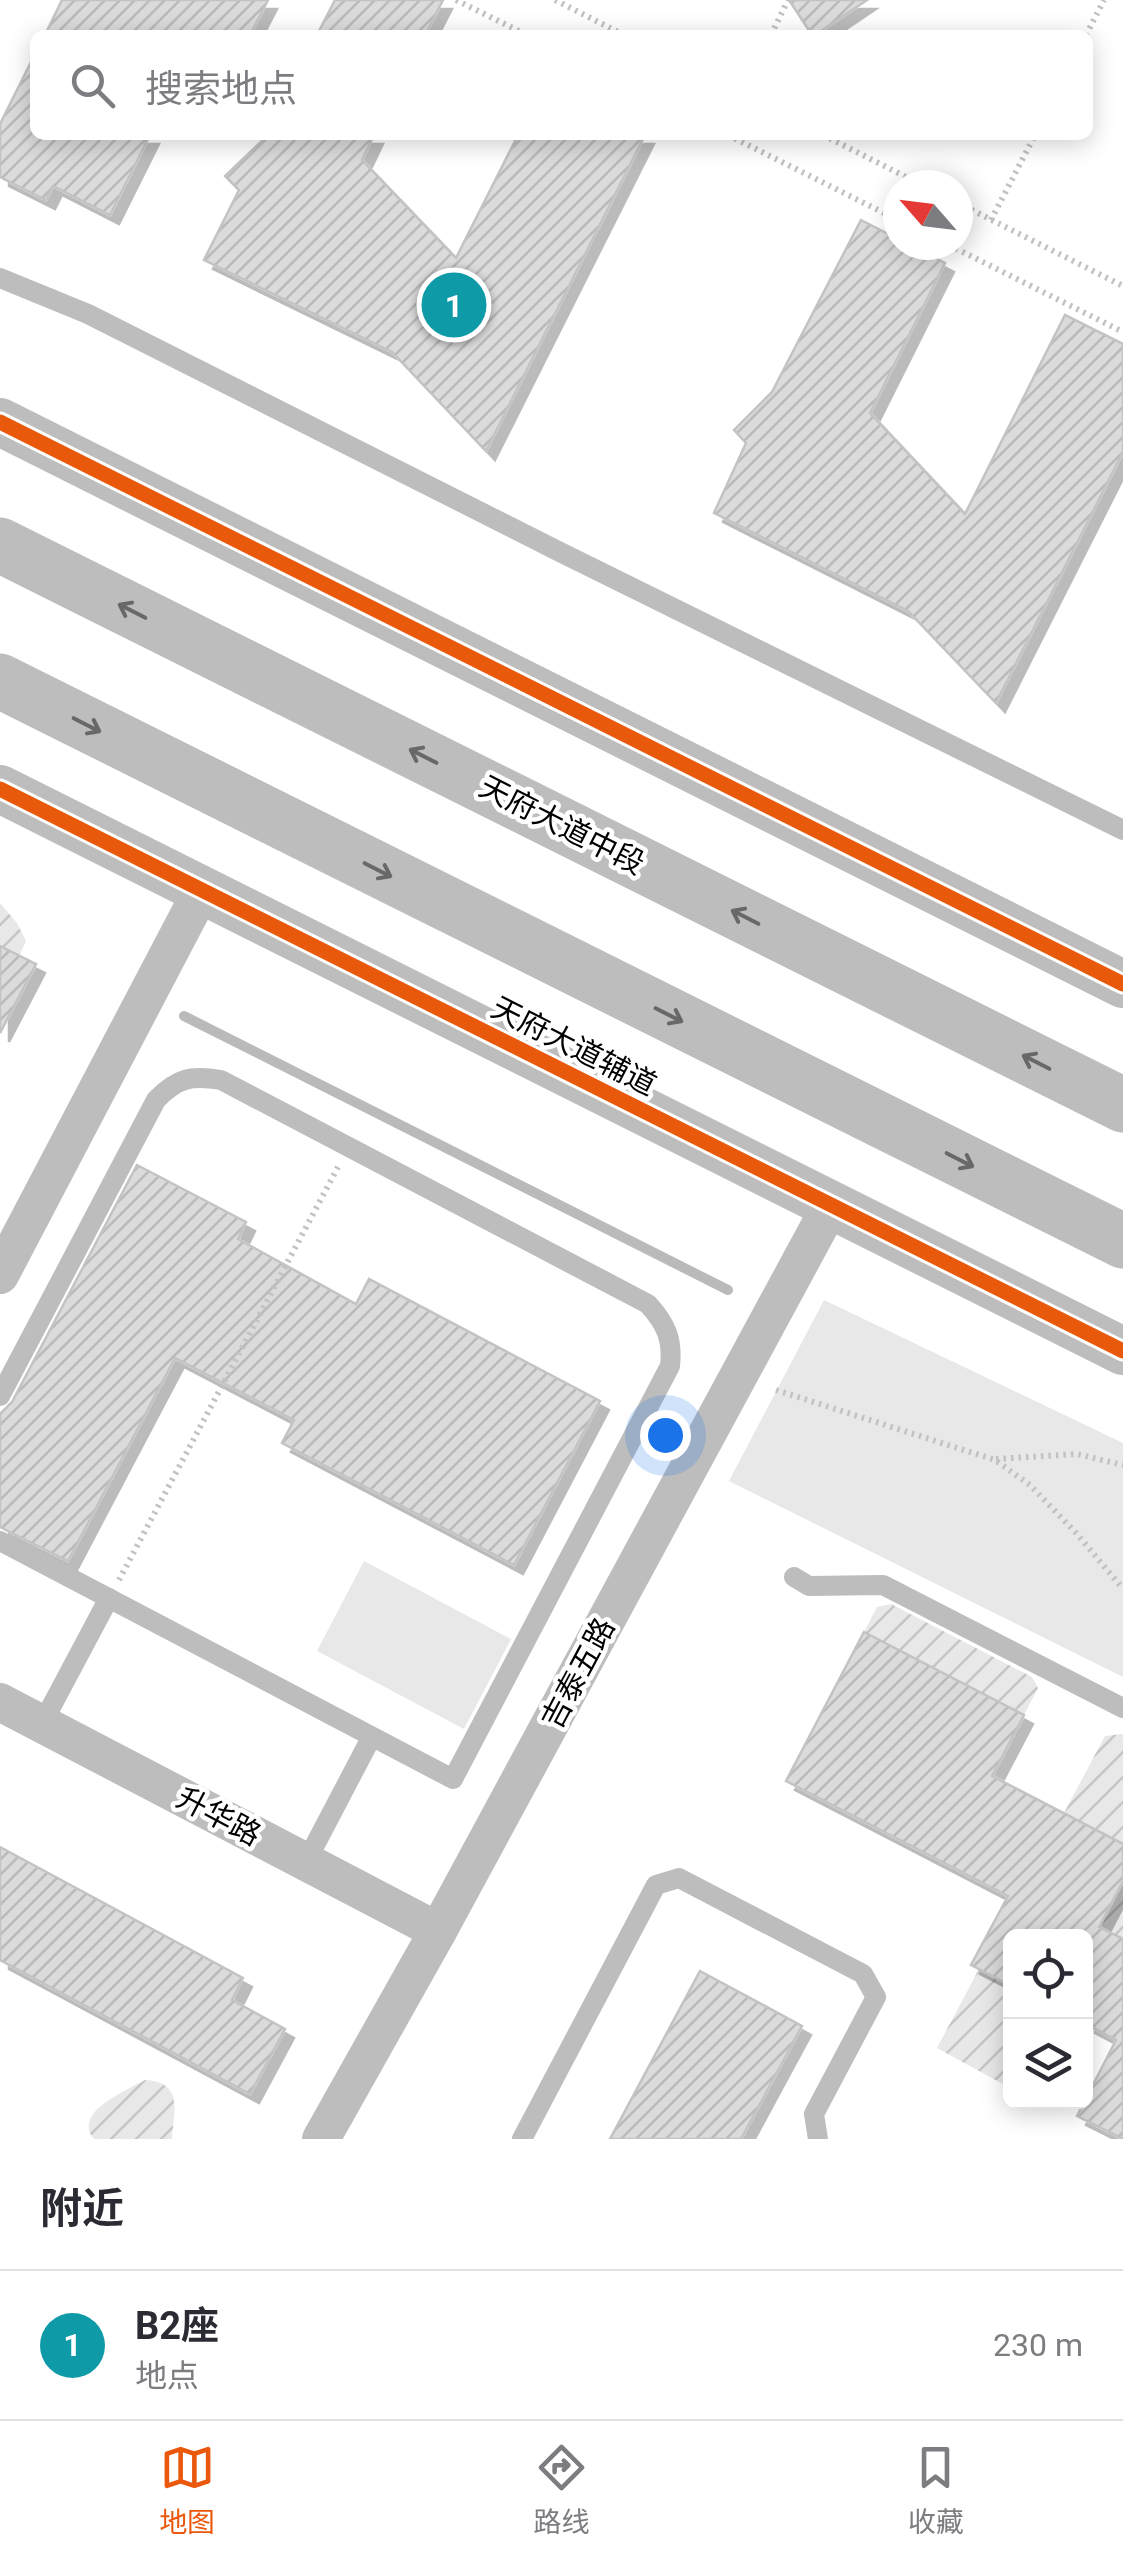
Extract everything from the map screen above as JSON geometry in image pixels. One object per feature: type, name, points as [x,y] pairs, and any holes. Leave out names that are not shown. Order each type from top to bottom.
[{"type":"main road","name":"天府大道中段","points":[[0,545],[1123,1106]]},
{"type":"main road","points":[[0,681],[1123,1241]]},
{"type":"street","points":[[0,422],[1123,984]]},
{"type":"street","name":"天府大道辅道","points":[[0,789],[1123,1352]]},
{"type":"street","points":[[0,1275],[202,890]]},
{"type":"street","name":"吉泰五路","points":[[322,2139],[831,1205]]},
{"type":"street","name":"升华路","points":[[0,1702],[438,1931]]},
{"type":"lane","points":[[0,278],[88,314],[1123,830]]},
{"type":"lane","points":[[0,1396],[156,1100],[168,1087],[203,1077],[220,1080],[648,1304],[658,1316],[672,1348],[670,1366],[453,1779],[0,1540]]},
{"type":"lane","points":[[794,1577],[809,1586],[884,1585],[1123,1708]]},
{"type":"lane","points":[[42,1724],[108,1598]]},
{"type":"lane","points":[[306,1862],[371,1738]]},
{"type":"lane","points":[[522,2139],[656,1886],[679,1878],[864,1974],[876,1997],[814,2114],[818,2139]]},
{"type":"path","points":[[456,0],[517,30]]},
{"type":"path","points":[[555,0],[614,30]]},
{"type":"path","points":[[773,30],[788,0]]},
{"type":"path","points":[[1089,30],[1104,0]]},
{"type":"path","points":[[738,140],[883,212]]},
{"type":"path","points":[[833,140],[892,170]]},
{"type":"path","points":[[992,220],[1032,140]]},
{"type":"path","points":[[973,210],[1123,286]]},
{"type":"path","points":[[973,257],[1123,332]]},
{"type":"path","points":[[108,1598],[348,1147]]},
{"type":"path","points":[[776,1390],[995,1460],[1030,1486],[1123,1589]]},
{"type":"path","points":[[995,1460],[1077,1454],[1123,1465]]},
{"type":"shaded area","points":[[0,903],[26,941],[19,956],[0,946]]},
{"type":"shaded area","points":[[824,1300],[1123,1443],[1123,1677],[729,1481]]},
{"type":"shaded area","points":[[364,1561],[511,1639],[464,1729],[317,1651]]},
{"type":"shaded area","points":[[891,1604],[1032,1677],[1038,1688],[1024,1715],[864,1632],[877,1607]]},
{"type":"shaded area","points":[[1123,1734],[1123,1844],[1064,1813],[1105,1736]]},
{"type":"shaded area","points":[[1123,1881],[1123,1939],[1099,1927]]},
{"type":"shaded area","points":[[979,1969],[1003,1981],[1003,2084],[937,2048]]},
{"type":"shaded area","points":[[145,2080],[166,2086],[171,2092],[175,2109],[172,2139],[94,2139],[89,2129],[95,2111]]},
{"type":"building","points":[[62,0],[268,0],[253,30],[47,30]]},
{"type":"building","points":[[335,0],[443,0],[428,30],[320,30]]},
{"type":"building","points":[[789,0],[867,0],[822,30],[809,30]]},
{"type":"building","points":[[30,64],[30,140],[148,140],[110,215],[53,186],[46,200],[0,177],[0,124]]},
{"type":"building","points":[[263,140],[372,140],[362,160],[456,258],[515,140],[642,140],[486,451],[392,352],[204,260],[239,190],[225,176]]},
{"type":"building","points":[[861,220],[883,231],[883,260],[945,263],[870,413],[965,514],[1065,315],[1123,344],[1123,452],[996,703],[908,611],[714,513],[746,443],[734,430],[772,392]]},
{"type":"building","points":[[0,946],[36,964],[0,1033]]},
{"type":"building","points":[[137,1165],[246,1222],[238,1239],[356,1304],[369,1279],[600,1401],[514,1565],[282,1443],[294,1420],[175,1358],[68,1561],[0,1527],[0,1414],[12,1402]]},
{"type":"building","points":[[864,1632],[1024,1715],[992,1776],[1123,1844],[1123,1881],[1099,1927],[1123,1939],[1123,2139],[1077,2116],[1081,2109],[1093,2109],[1093,2085],[1116,2040],[1093,2028],[1093,1929],[1003,1929],[1003,1981],[971,1965],[1008,1896],[786,1781]]},
{"type":"building","points":[[0,1847],[243,1978],[232,2000],[285,2029],[250,2094],[0,1960]]},
{"type":"building","points":[[700,1971],[802,2026],[741,2139],[610,2139]]},
{"type":"waterway","points":[[184,1016],[728,1290]]},
{"type":"cycle path","points":[[0,422],[1123,984]]},
{"type":"cycle path","points":[[0,789],[1123,1351]]},
{"type":"place","name":"B2座","points":[[454,305]]}]
